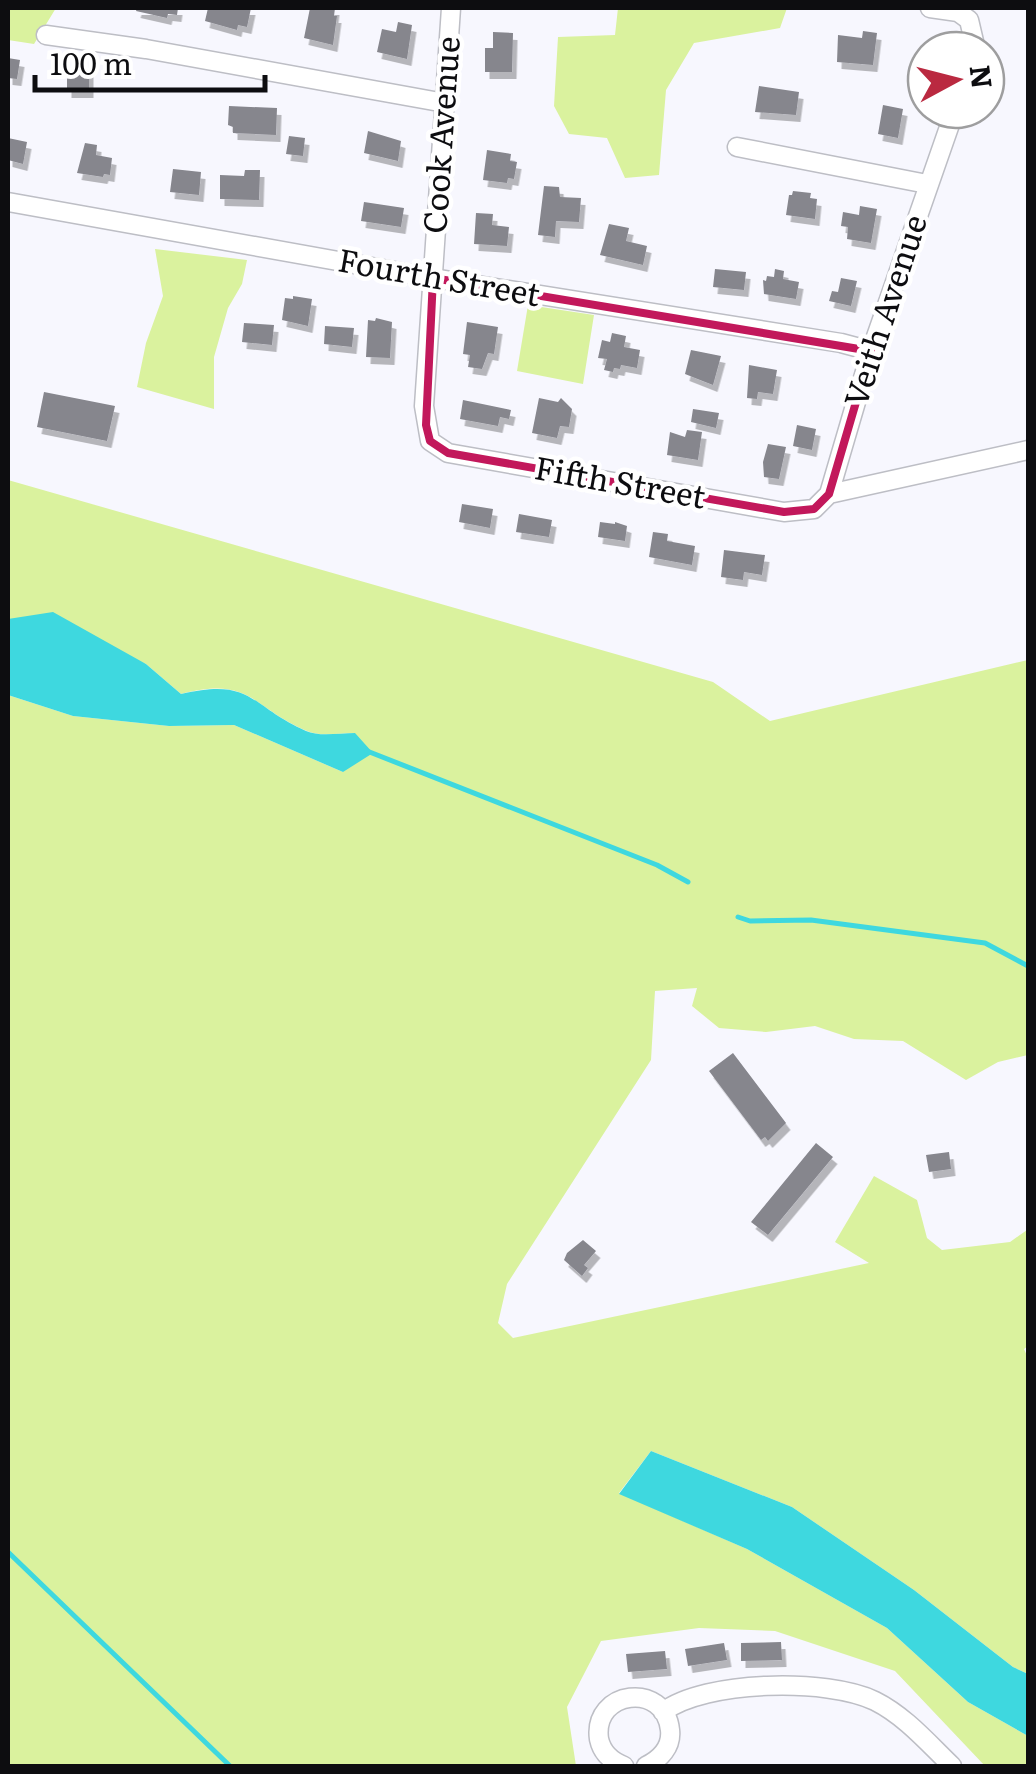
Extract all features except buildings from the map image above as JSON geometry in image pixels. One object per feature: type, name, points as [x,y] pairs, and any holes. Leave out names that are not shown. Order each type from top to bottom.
[{"type":"street","name":"Cook Avenue","points":[[430,441],[424,406],[451,8]]},
{"type":"street","points":[[930,8],[958,12],[969,20],[971,30]]},
{"type":"street","points":[[46,34],[445,103]]},
{"type":"street","name":"Veith Avenue","points":[[814,509],[829,494],[871,351],[947,130]]},
{"type":"street","points":[[737,147],[927,184]]},
{"type":"street","name":"Fourth Street","points":[[8,202],[871,351]]},
{"type":"street","name":"Fifth Street","points":[[430,441],[448,452],[467,456],[784,512],[814,509]]},
{"type":"street","points":[[829,494],[1028,450]]},
{"type":"street","points":[[663,1712],[701,1694],[807,1684],[876,1701],[905,1720],[952,1766]]},
{"type":"street","points":[[624,1766],[612,1762],[601,1747],[598,1728],[605,1710],[620,1698],[638,1696],[656,1703],[668,1718],[671,1737],[664,1754],[646,1766]]},
{"type":"highlighted area","points":[[433,278],[871,351],[829,494],[814,509],[784,512],[448,453],[430,441],[426,425]]},
{"type":"green space","points":[[8,8],[56,8],[34,44],[8,40]]},
{"type":"green space","points":[[618,8],[787,8],[780,28],[694,43],[666,90],[659,175],[625,178],[607,138],[569,134],[554,106],[558,37],[615,35]]},
{"type":"green space","points":[[155,249],[247,260],[214,357],[214,409],[137,387],[146,343],[163,296]]},
{"type":"green space","points":[[528,305],[594,315],[583,384],[517,371]]},
{"type":"green space","points":[[8,480],[713,682],[770,721],[1028,660],[1028,1055],[998,1062],[966,1080],[903,1041],[854,1039],[815,1026],[766,1032],[719,1028],[692,1006],[697,988],[655,991],[651,1060],[507,1284],[498,1323],[513,1338],[869,1263],[835,1242],[874,1176],[917,1200],[927,1238],[942,1250],[1010,1242],[1027,1230],[1028,1212],[1028,1346],[1024,1349],[1028,1358],[1028,1674],[792,1507],[651,1451],[619,1493],[747,1549],[887,1628],[968,1702],[1028,1736],[1028,1766],[985,1766],[895,1671],[775,1631],[699,1628],[601,1641],[567,1707],[576,1766],[8,1766],[8,695],[73,716],[169,726],[234,725],[343,772],[355,733],[312,733],[237,691],[204,689],[181,694],[146,664],[8,619]]},
{"type":"water","points":[[53,612],[146,664],[181,694],[223,689],[237,692],[311,733],[355,733],[373,753],[343,772],[234,725],[169,726],[73,716],[8,695],[8,619]]},
{"type":"water","points":[[651,1451],[792,1507],[1028,1674],[1028,1736],[968,1702],[887,1628],[747,1549],[619,1494]]},
{"type":"waterway","points":[[367,751],[657,865],[688,882]]},
{"type":"waterway","points":[[738,917],[750,921],[811,920],[985,943],[1028,966]]},
{"type":"waterway","points":[[8,1552],[230,1766]]}]
